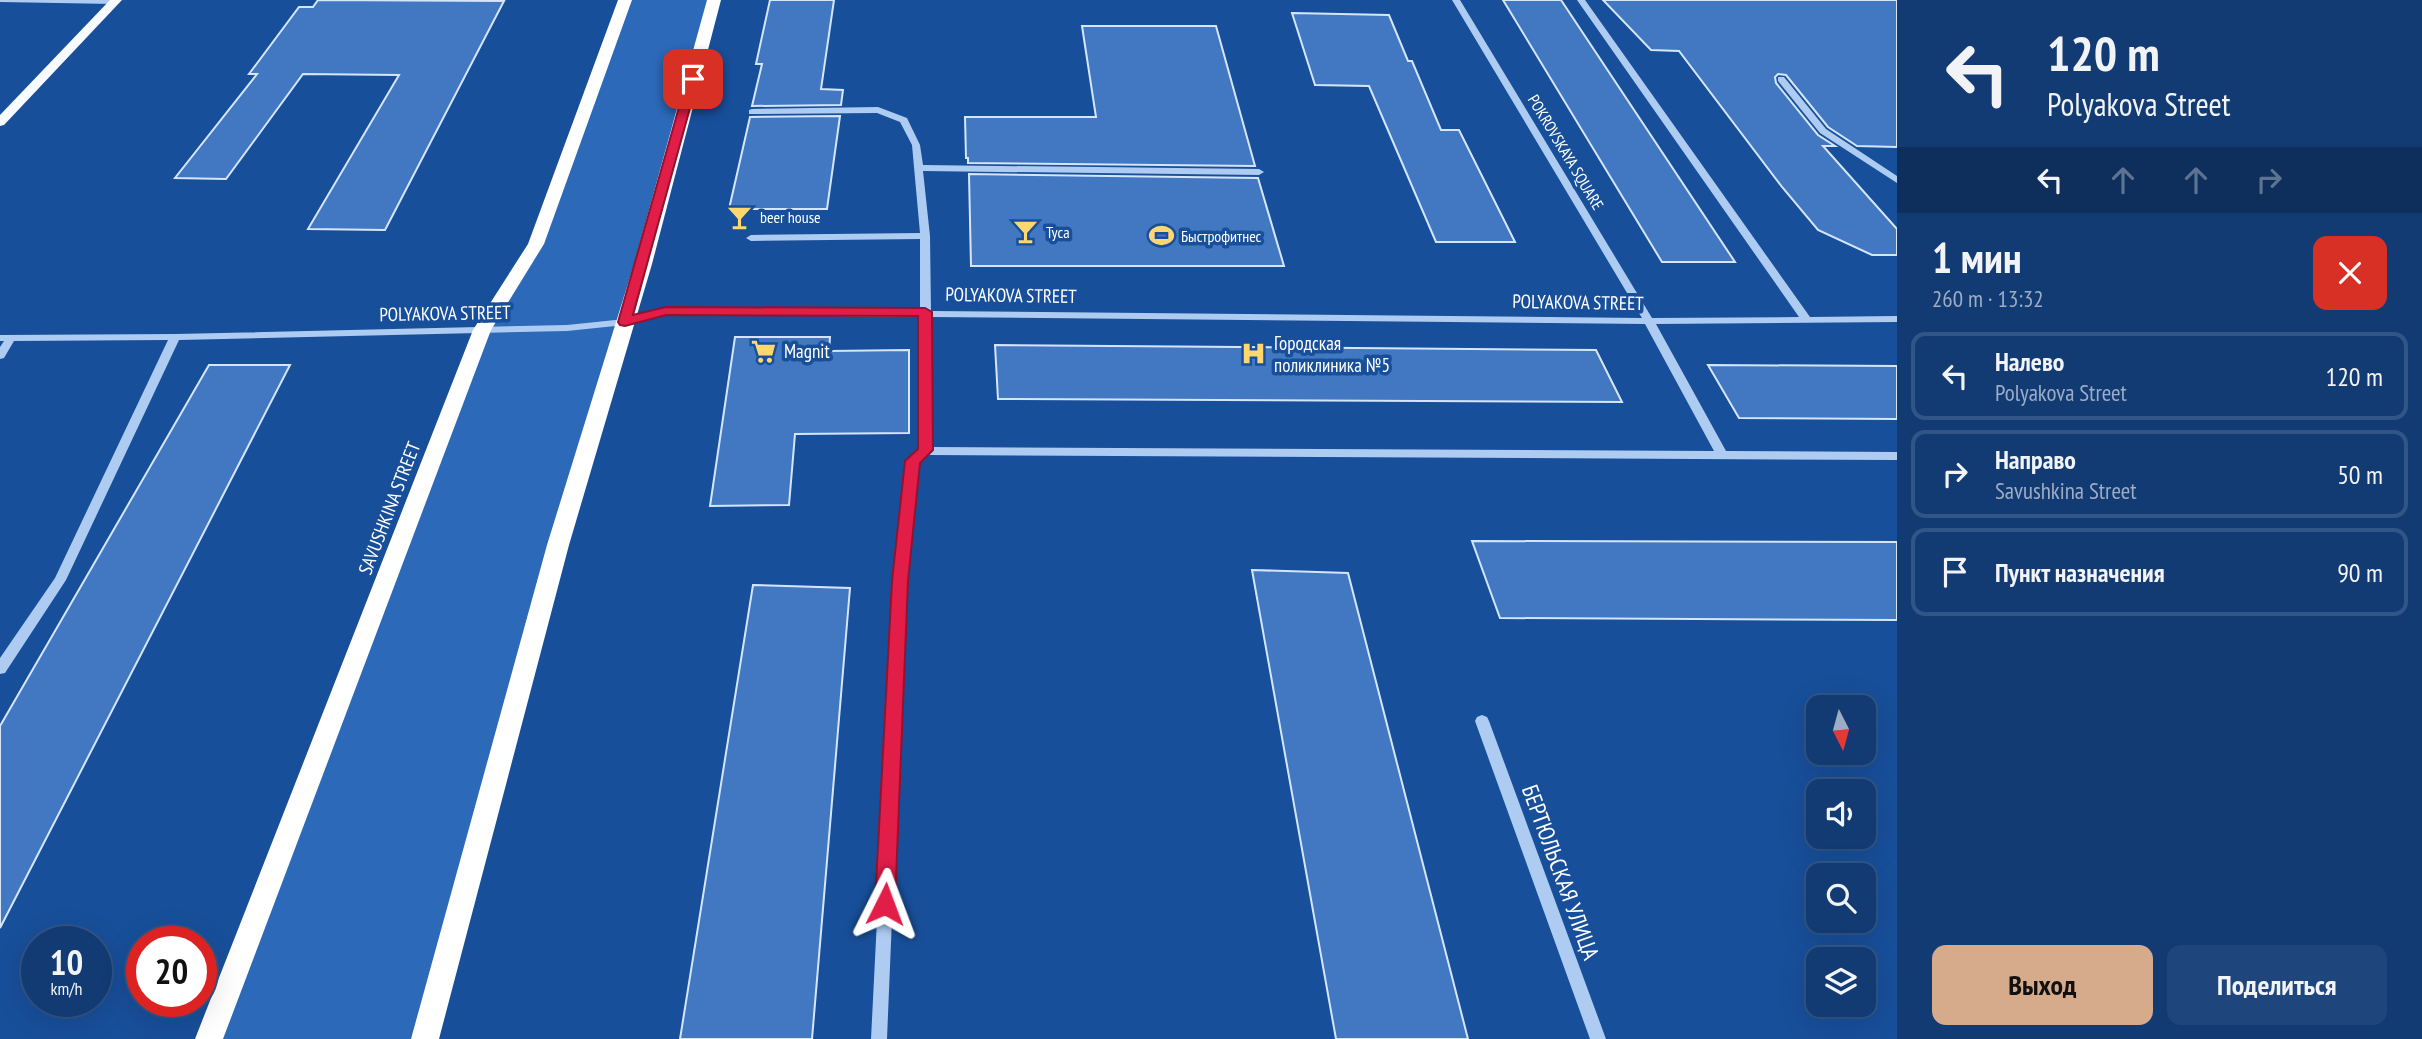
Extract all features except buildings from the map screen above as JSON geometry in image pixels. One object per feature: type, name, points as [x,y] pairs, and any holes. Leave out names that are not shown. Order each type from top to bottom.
[{"type":"highway","name":"SAVUSHKINA STREET","points":[[209,1039],[482,330],[536,244],[625,0]]},
{"type":"highway","points":[[425,1039],[558,545],[625,322],[714,0]]},
{"type":"main road","points":[[0,122],[115,1]]},
{"type":"street","name":"POLYAKOVA STREET","points":[[5,338],[175,338],[567,328],[625,322],[666,311],[1649,321],[1897,319]]},
{"type":"lane","points":[[0,0],[115,1]]},
{"type":"lane","name":"POKROVSKAYA SQUARE","points":[[1457,0],[1649,321],[1721,455]]},
{"type":"lane","points":[[1581,0],[1806,319]]},
{"type":"lane","points":[[1781,79],[1823,131],[1897,180]]},
{"type":"lane","points":[[752,112],[878,110],[904,120],[916,145],[925,236],[926,450]]},
{"type":"lane","points":[[919,168],[1259,172]]},
{"type":"lane","points":[[751,238],[925,236]]},
{"type":"lane","points":[[0,356],[5,338]]},
{"type":"lane","points":[[0,669],[60,580],[175,338]]},
{"type":"lane","points":[[878,1039],[900,581],[912,461],[926,450],[1897,456]]},
{"type":"lane","name":"БЕРТЮЛЬСКАЯ УЛИЦА","points":[[1482,721],[1598,1039]]},
{"type":"shaded area","points":[[625,0],[714,0],[423,1039],[209,1039],[482,330],[536,244]]},
{"type":"place","name":"beer house","points":[[740,217]]},
{"type":"place","name":"Туса","points":[[1026,232]]},
{"type":"place","name":"Быстрофитнес","points":[[1161,236]]},
{"type":"place","name":"Magnit","points":[[764,351]]},
{"type":"place","name":"Городская поликлиника №5","points":[[1254,354]]},
{"type":"route","points":[[693,79],[625,322],[666,311],[925,312],[926,450],[912,461],[900,581],[885,904]]}]
